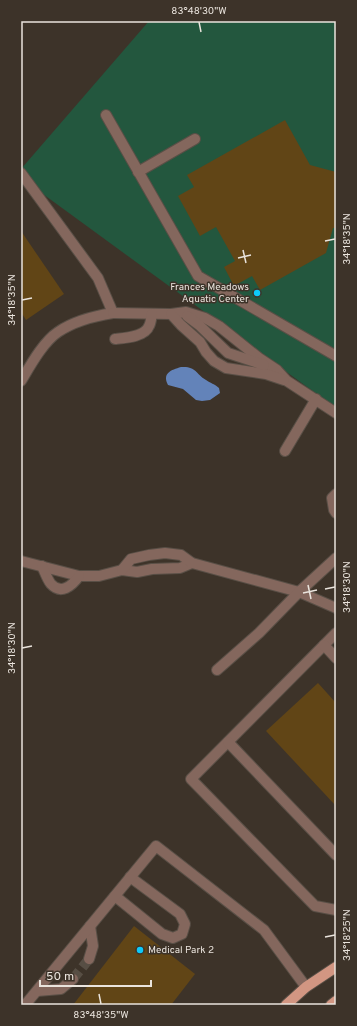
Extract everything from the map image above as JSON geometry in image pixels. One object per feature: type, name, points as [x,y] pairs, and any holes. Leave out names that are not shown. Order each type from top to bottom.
[{"type":"main road","points":[[286,1005],[306,987],[336,967]]},
{"type":"main road","points":[[331,1005],[336,1001]]},
{"type":"lane","points":[[106,115],[198,276],[336,356]]},
{"type":"lane","points":[[138,172],[195,140]]},
{"type":"lane","points":[[21,173],[98,278],[113,313]]},
{"type":"lane","points":[[171,314],[186,312],[205,318],[219,326],[274,368],[287,381],[336,413]]},
{"type":"lane","points":[[21,382],[43,347],[57,333],[80,320],[113,313],[171,314],[188,316],[228,353],[274,368]]},
{"type":"lane","points":[[114,339],[132,337],[145,332],[149,327],[152,314]]},
{"type":"lane","points":[[171,314],[181,326],[200,342],[214,361],[226,368],[266,374],[287,381]]},
{"type":"lane","points":[[286,451],[316,399]]},
{"type":"lane","points":[[336,494],[332,498],[334,510],[336,512]]},
{"type":"lane","points":[[122,570],[131,559],[165,553],[181,555],[192,563],[299,592],[336,608]]},
{"type":"lane","points":[[217,670],[259,633],[299,592],[336,558]]},
{"type":"lane","points":[[21,561],[79,576],[99,576],[122,570],[137,572],[152,569],[180,568],[192,563]]},
{"type":"lane","points":[[42,566],[48,580],[56,588],[68,588],[79,576]]},
{"type":"lane","points":[[336,633],[192,779],[315,906],[336,910]]},
{"type":"lane","points":[[324,645],[336,658]]},
{"type":"lane","points":[[228,742],[336,855]]},
{"type":"lane","points":[[25,1005],[156,846],[264,930],[306,987]]},
{"type":"lane","points":[[115,896],[162,934],[173,938],[182,934],[185,924],[180,914],[130,877]]},
{"type":"lane","points":[[89,959],[93,946],[90,926]]},
{"type":"lane","points":[[36,991],[61,989],[73,979]]},
{"type":"green space","name":"Frances Meadows Aquatic Center","points":[[149,21],[336,21],[336,408],[21,178],[21,169]]},
{"type":"water","points":[[181,367],[195,370],[206,380],[219,388],[220,393],[210,400],[202,401],[196,400],[183,389],[168,385],[166,378],[168,373]]},
{"type":"building","name":"Frances Meadows Aquatic Center","points":[[285,120],[310,165],[336,172],[336,228],[333,228],[326,253],[260,290],[252,276],[234,286],[224,267],[235,261],[216,227],[200,236],[178,196],[194,187],[187,175]]},
{"type":"building","points":[[21,231],[64,294],[26,320],[21,312]]},
{"type":"building","points":[[318,683],[336,703],[336,806],[266,731]]},
{"type":"building","name":"Medical Park 2","points":[[134,926],[195,974],[171,1005],[73,1005]]},
{"type":"tunnel","points":[[73,979],[89,959]]},
{"type":"place","name":"Frances Meadows Aquatic Center","points":[[257,293]]},
{"type":"place","name":"Medical Park 2","points":[[140,950]]}]
